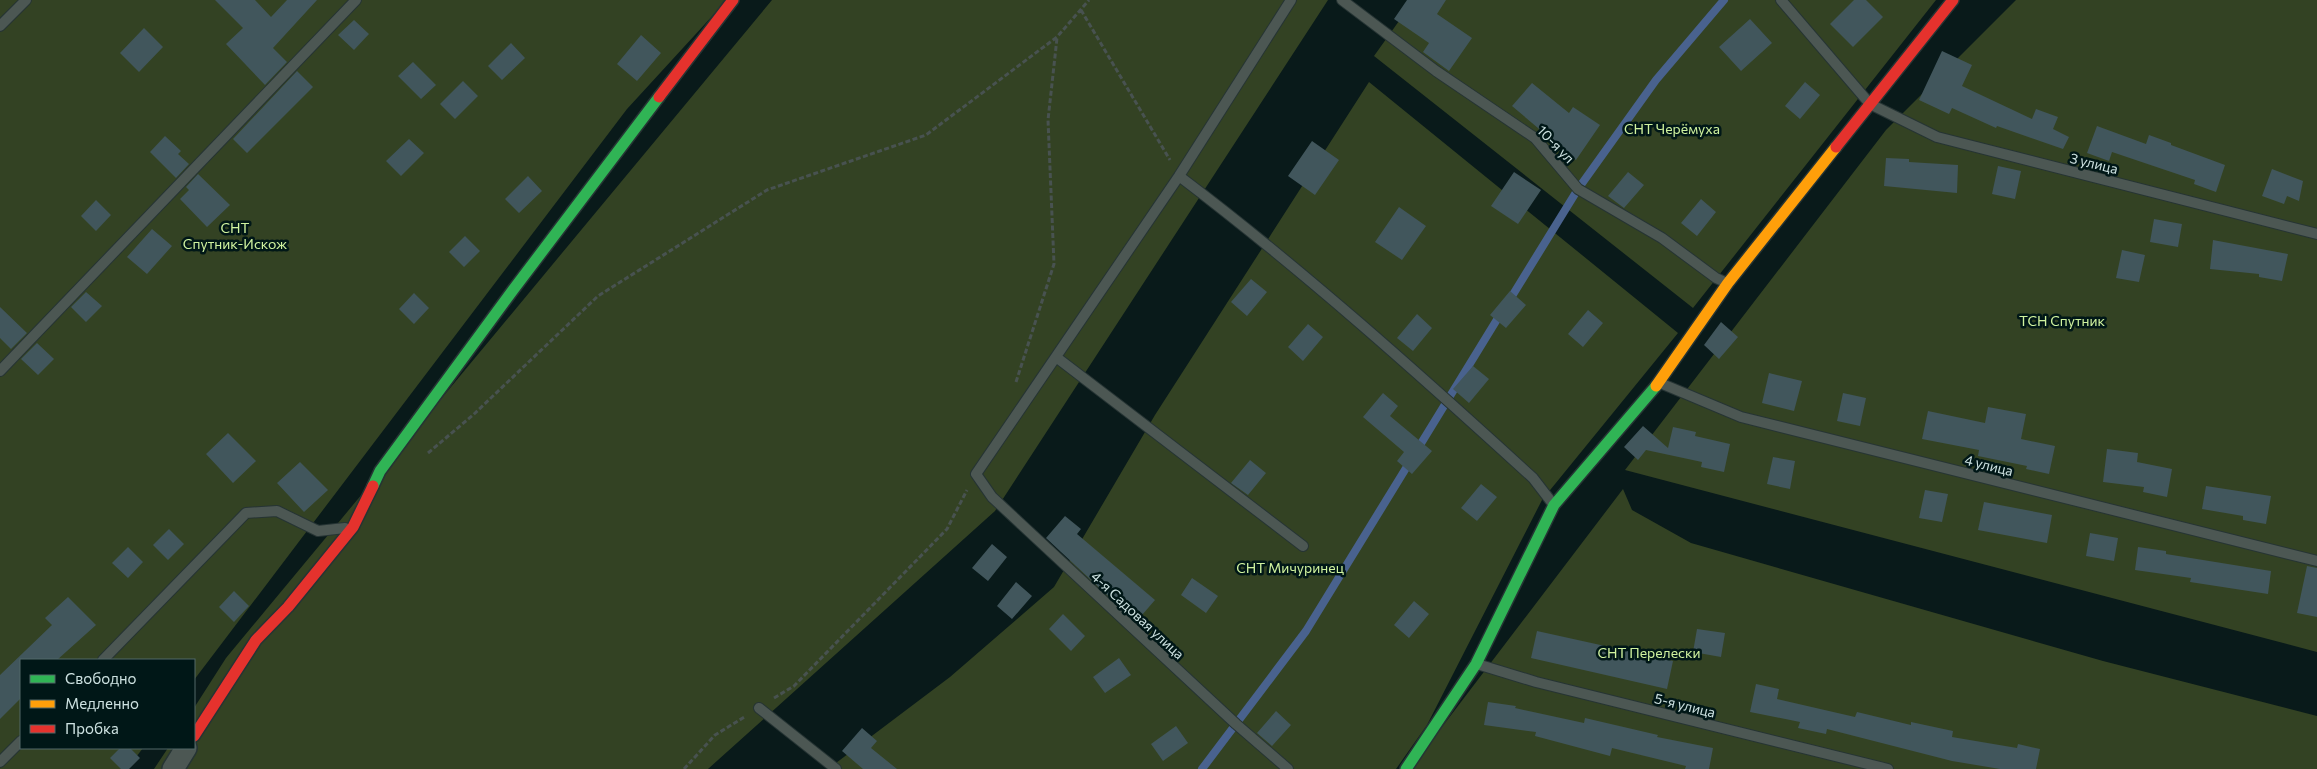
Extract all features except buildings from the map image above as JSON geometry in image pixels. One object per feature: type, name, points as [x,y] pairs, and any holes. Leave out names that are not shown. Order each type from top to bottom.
[{"type":"street","points":[[195,734],[256,640],[288,607],[354,527],[380,472],[513,290],[733,0]]},
{"type":"street","points":[[1406,769],[1476,664],[1554,505],[1659,383],[1728,283],[1953,0]]},
{"type":"street","points":[[172,769],[185,749]]},
{"type":"lane","points":[[0,26],[26,0]]},
{"type":"lane","points":[[0,371],[356,0]]},
{"type":"lane","points":[[976,474],[1179,176],[1291,0]]},
{"type":"lane","name":"10-я ул","points":[[1342,0],[1436,70],[1535,138],[1578,189],[1662,238],[1716,278],[1728,283]]},
{"type":"lane","points":[[1781,0],[1870,104]]},
{"type":"lane","name":"3 улица","points":[[1870,104],[1937,137],[2317,234]]},
{"type":"lane","points":[[1179,176],[1255,234],[1362,323],[1533,478],[1554,505]]},
{"type":"lane","points":[[1056,357],[1303,546]]},
{"type":"lane","name":"4 улица","points":[[1659,383],[1741,417],[2317,561]]},
{"type":"lane","name":"4-я Садовая улица","points":[[976,474],[999,504],[1236,724],[1288,769]]},
{"type":"lane","points":[[104,659],[246,513],[277,511],[318,532],[354,527]]},
{"type":"lane","name":"5-я улица","points":[[1476,664],[1536,682],[1888,769]]},
{"type":"lane","points":[[759,708],[836,769]]},
{"type":"lane","points":[[0,762],[20,743]]},
{"type":"path","points":[[422,458],[473,415],[598,296],[767,190],[926,135],[1057,37],[1089,0]]},
{"type":"path","points":[[1081,10],[1179,176]]},
{"type":"path","points":[[1015,386],[1054,264],[1048,120],[1057,37]]},
{"type":"path","points":[[684,769],[715,735],[794,686],[947,529],[976,474]]},
{"type":"green space","name":"СНТ Спутник-Искож","points":[[0,0],[727,0],[627,109],[195,679],[195,659],[20,659],[20,749],[142,749],[127,769],[0,769]]},
{"type":"green space","points":[[772,0],[1328,0],[995,511],[708,769],[154,769],[167,749],[195,749],[195,706],[226,658]]},
{"type":"green space","name":"СНТ Черёмуха","points":[[1414,0],[1936,0],[1693,308],[1374,56]]},
{"type":"green space","name":"ТСН Спутник","points":[[2016,0],[2317,0],[2317,652],[1625,470],[1886,130]]},
{"type":"green space","name":"СНТ Мичуринец","points":[[1369,82],[1678,333],[1542,500],[1427,725],[1396,769],[828,769],[950,677],[1054,587],[1155,415]]},
{"type":"green space","name":"СНТ Перелески","points":[[1623,489],[1632,510],[1691,543],[2103,661],[2317,716],[2317,769],[1410,769]]},
{"type":"waterway","points":[[1509,301],[1578,189],[1656,80],[1724,0]]},
{"type":"waterway","points":[[1417,450],[1501,313]]},
{"type":"waterway","points":[[1202,769],[1306,631],[1411,460]]},
{"type":"traffic: fast","points":[[373,486],[380,471],[513,290],[659,97]]},
{"type":"traffic: fast","points":[[1406,769],[1476,664],[1554,505],[1656,386]]},
{"type":"traffic: slow","points":[[1656,386],[1728,283],[1836,147]]},
{"type":"traffic: jam","points":[[659,97],[733,0]]},
{"type":"traffic: jam","points":[[1836,147],[1953,0]]},
{"type":"traffic: jam","points":[[195,734],[256,640],[288,607],[353,527],[373,486]]}]
